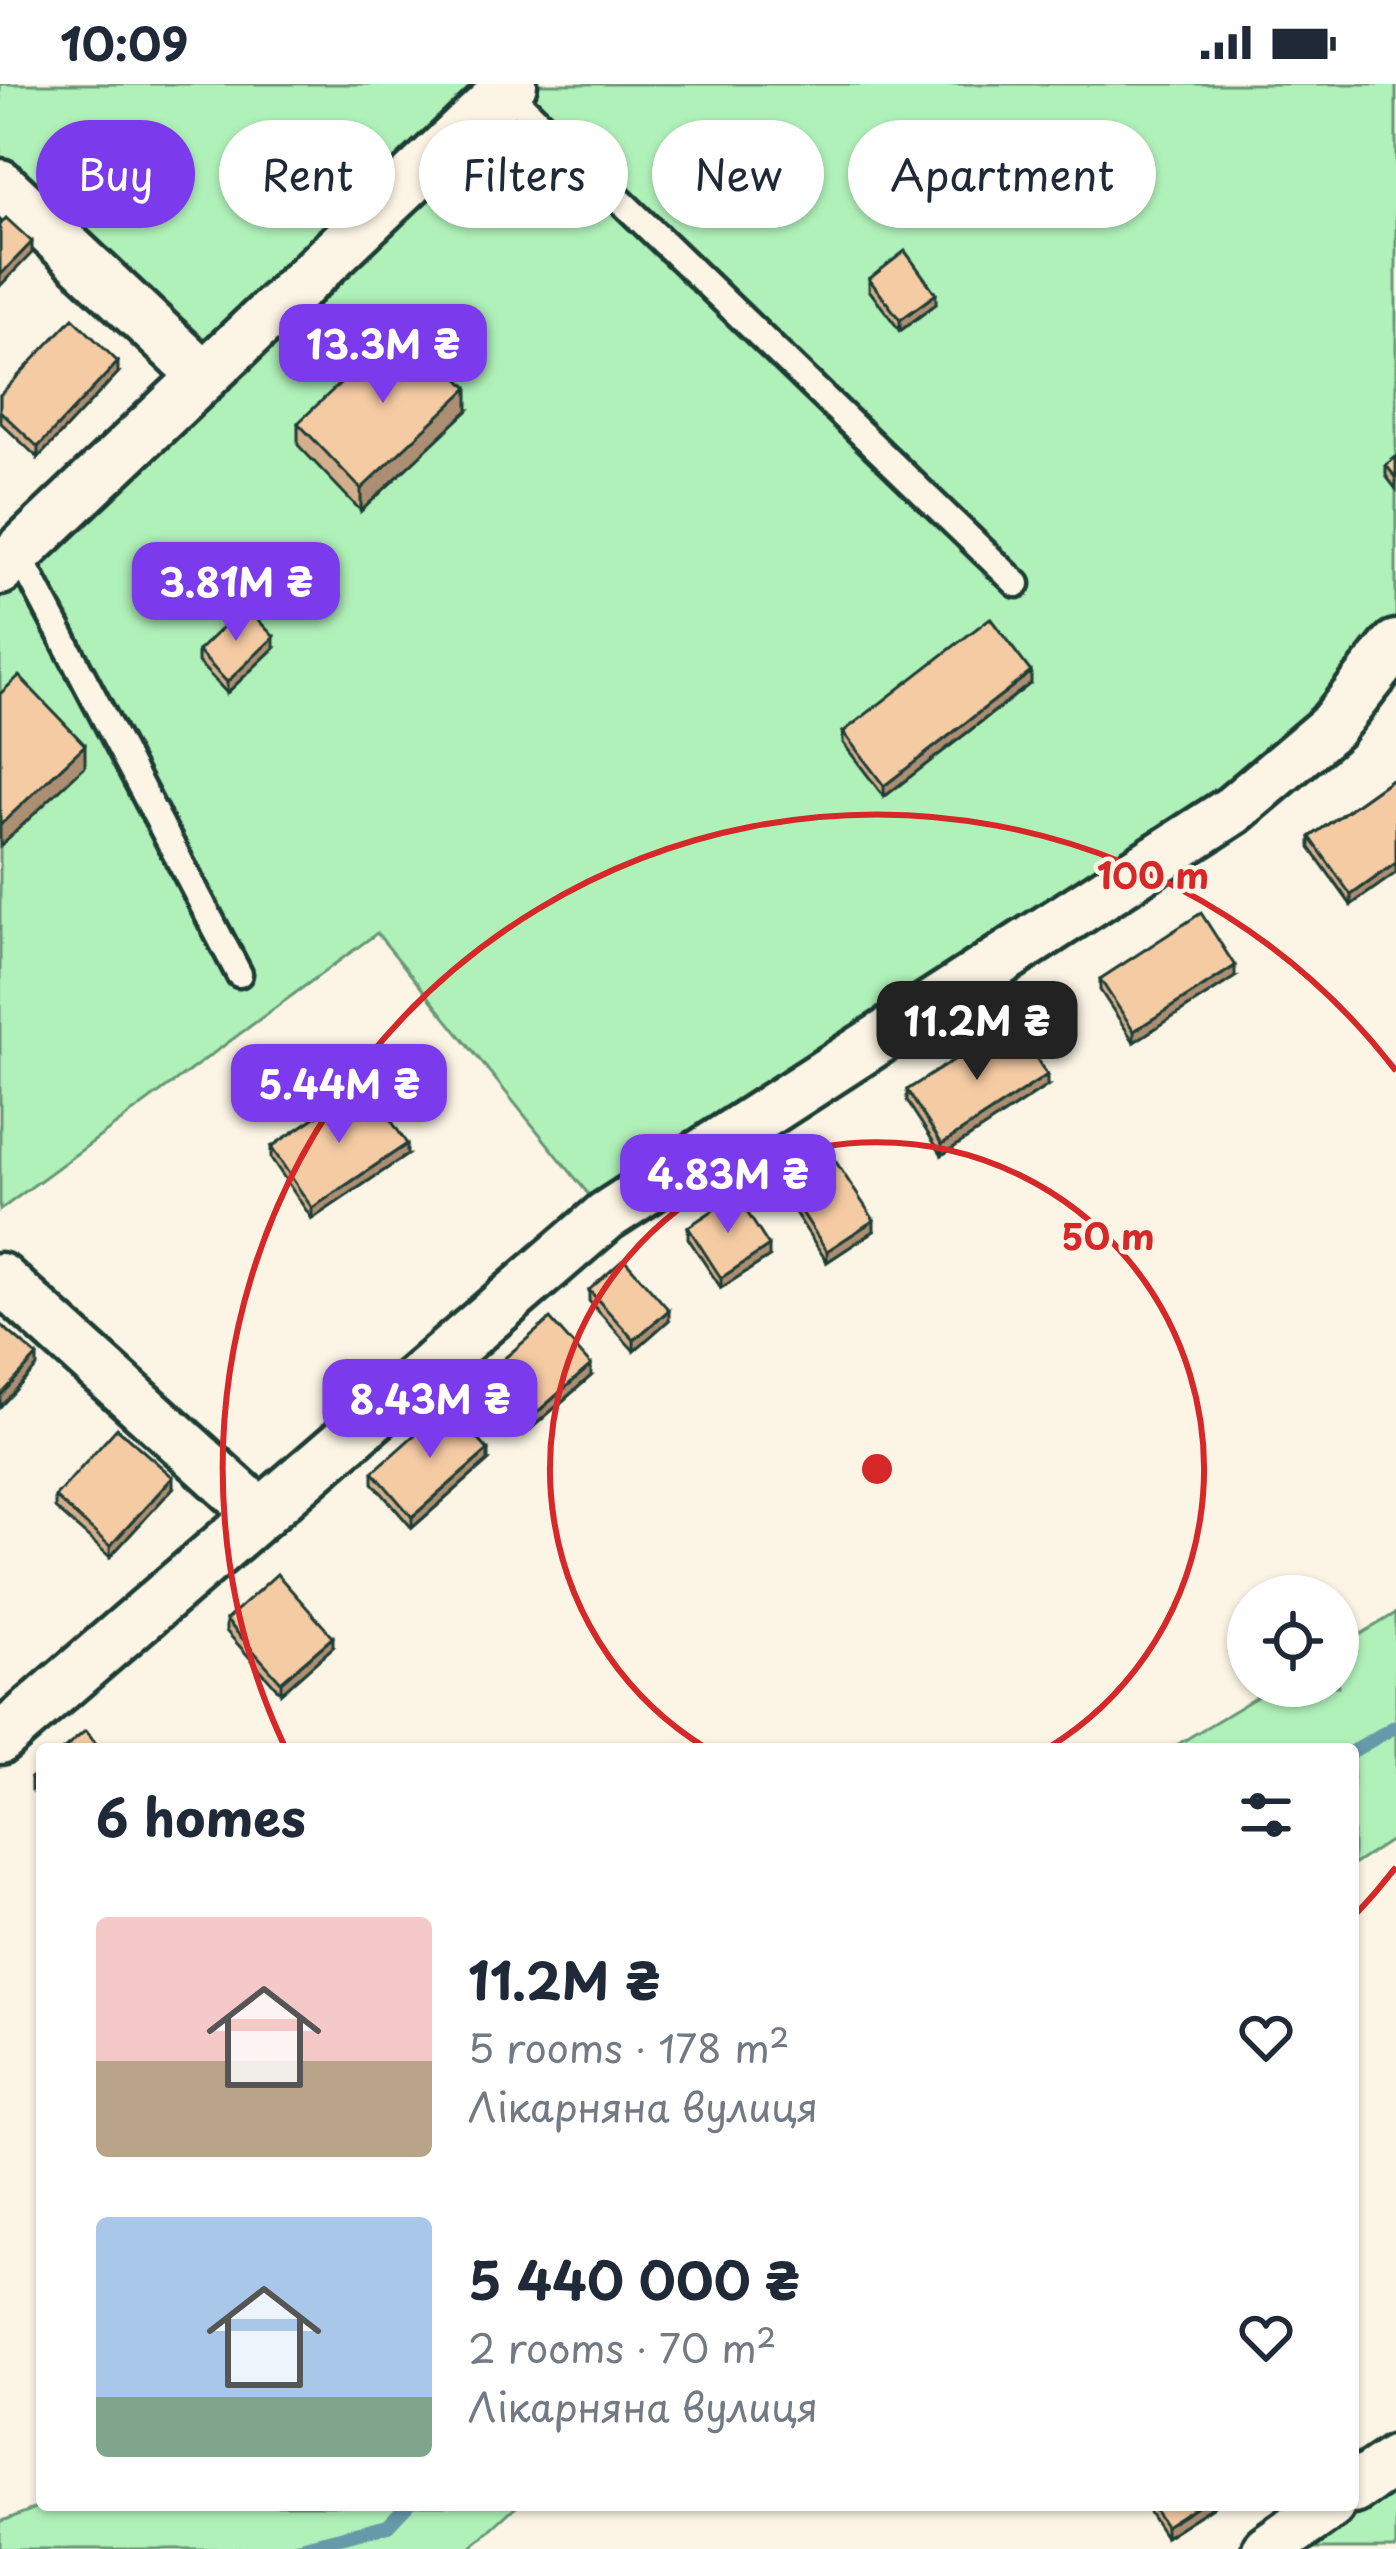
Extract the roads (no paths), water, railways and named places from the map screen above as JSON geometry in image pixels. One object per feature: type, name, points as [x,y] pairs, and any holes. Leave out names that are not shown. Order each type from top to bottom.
[{"type":"street","points":[[9,561],[509,87]]},
{"type":"street","points":[[0,184],[204,376]]},
{"type":"street","points":[[0,1739],[606,1216],[1233,809],[1331,728],[1396,645]]},
{"type":"street","points":[[0,1278],[260,1514]]},
{"type":"street","points":[[1359,2485],[1396,2460]]},
{"type":"street","points":[[1267,2549],[1321,2511]]},
{"type":"lane","points":[[509,87],[1017,584]]},
{"type":"lane","points":[[9,561],[239,974]]},
{"type":"waterway","points":[[1359,1748],[1396,1726]]},
{"type":"waterway","points":[[292,2549],[388,2525],[401,2511]]}]
